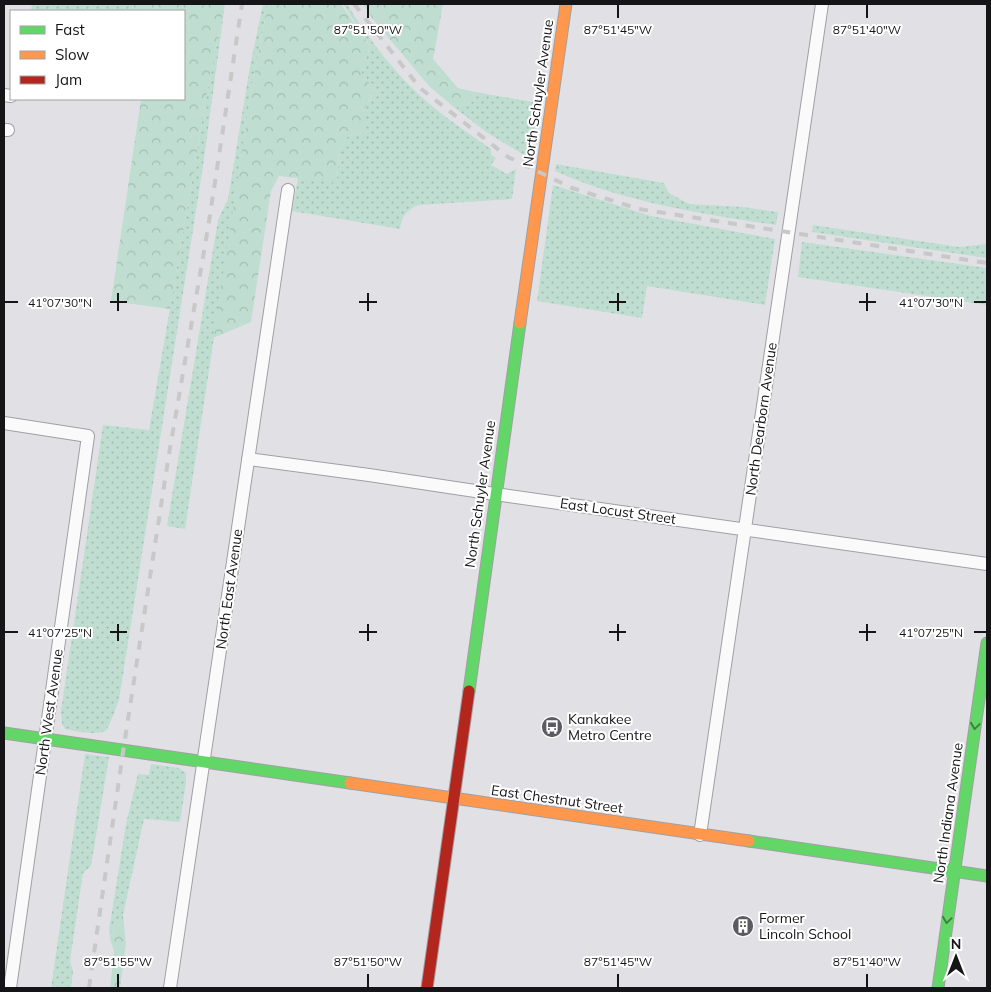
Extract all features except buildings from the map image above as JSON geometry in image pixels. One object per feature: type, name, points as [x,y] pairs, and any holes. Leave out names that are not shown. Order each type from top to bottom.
[{"type":"street","name":"North Schuyler Avenue","points":[[427,988],[495,494],[566,4]]},
{"type":"street","name":"North Dearborn Avenue","points":[[700,835],[822,4]]},
{"type":"street","name":"North East Avenue","points":[[170,988],[288,190]]},
{"type":"street","name":"North West Avenue","points":[[4,423],[88,436],[10,988]]},
{"type":"street","name":"East Locust Street","points":[[248,459],[745,528],[987,564]]},
{"type":"street","name":"North Indiana Avenue","points":[[938,988],[987,643]]},
{"type":"street","name":"East Chestnut Street","points":[[4,733],[123,752],[987,876]]},
{"type":"green space","points":[[32,4],[134,4],[132,10],[31,10]]},
{"type":"green space","points":[[134,4],[225,4],[210,75],[170,309],[111,301],[141,100],[185,100],[185,10],[132,10]]},
{"type":"green space","points":[[225,4],[203,166],[119,700],[106,731],[91,733],[65,729],[62,724],[61,711],[103,425],[149,430],[210,75]]},
{"type":"green space","points":[[263,4],[268,4],[253,80],[185,529],[167,526],[218,220],[228,199],[250,66]]},
{"type":"green space","points":[[268,4],[341,4],[370,46],[361,74],[375,89],[364,110],[364,133],[348,136],[339,150],[337,183],[279,176],[271,191],[251,322],[213,338],[253,80]]},
{"type":"green space","points":[[343,4],[347,4],[377,47],[420,96],[491,149],[491,155],[496,158],[491,165],[507,174],[516,169],[512,199],[418,205],[405,214],[400,229],[292,211],[298,178],[337,182],[339,150],[348,136],[364,133],[364,110],[375,89],[361,74],[370,46]]},
{"type":"green space","points":[[363,4],[443,4],[433,59],[458,88],[475,92],[474,101],[455,108],[429,86],[372,18]]},
{"type":"green space","points":[[475,92],[539,103],[529,158],[486,132],[455,108],[474,101]]},
{"type":"green space","points":[[556,164],[664,183],[669,193],[689,204],[743,207],[778,212],[776,225],[691,211],[635,199],[581,182],[555,171]]},
{"type":"green space","points":[[553,185],[651,216],[775,239],[765,305],[647,286],[642,318],[537,301]]},
{"type":"green space","points":[[813,225],[959,247],[987,244],[987,258],[812,232]]},
{"type":"green space","points":[[802,242],[987,268],[987,305],[798,277]]},
{"type":"green space","points":[[85,754],[109,757],[91,866],[83,873],[70,961],[73,971],[71,988],[51,988]]},
{"type":"green space","points":[[151,764],[179,768],[186,773],[180,822],[144,819],[123,915],[115,923],[110,939],[109,930],[126,824],[138,774],[149,775]]},
{"type":"green space","points":[[123,915],[126,944],[120,988],[110,988],[114,951],[110,939],[115,923]]},
{"type":"railway","points":[[89,988],[169,454],[208,228],[242,4]]},
{"type":"railway","points":[[354,4],[420,88],[508,157],[572,188],[639,209],[987,263]]},
{"type":"traffic: fast","points":[[469,691],[520,323]]},
{"type":"traffic: fast","points":[[938,988],[987,643]]},
{"type":"traffic: fast","points":[[4,733],[350,783]]},
{"type":"traffic: fast","points":[[749,841],[987,876]]},
{"type":"traffic: slow","points":[[520,323],[566,4]]},
{"type":"traffic: slow","points":[[350,783],[749,841]]},
{"type":"traffic: jam","points":[[427,988],[469,691]]},
{"type":"place","name":"Kankakee Metro Centre","points":[[552,727]]},
{"type":"place","name":"Former Lincoln School","points":[[743,926]]}]
